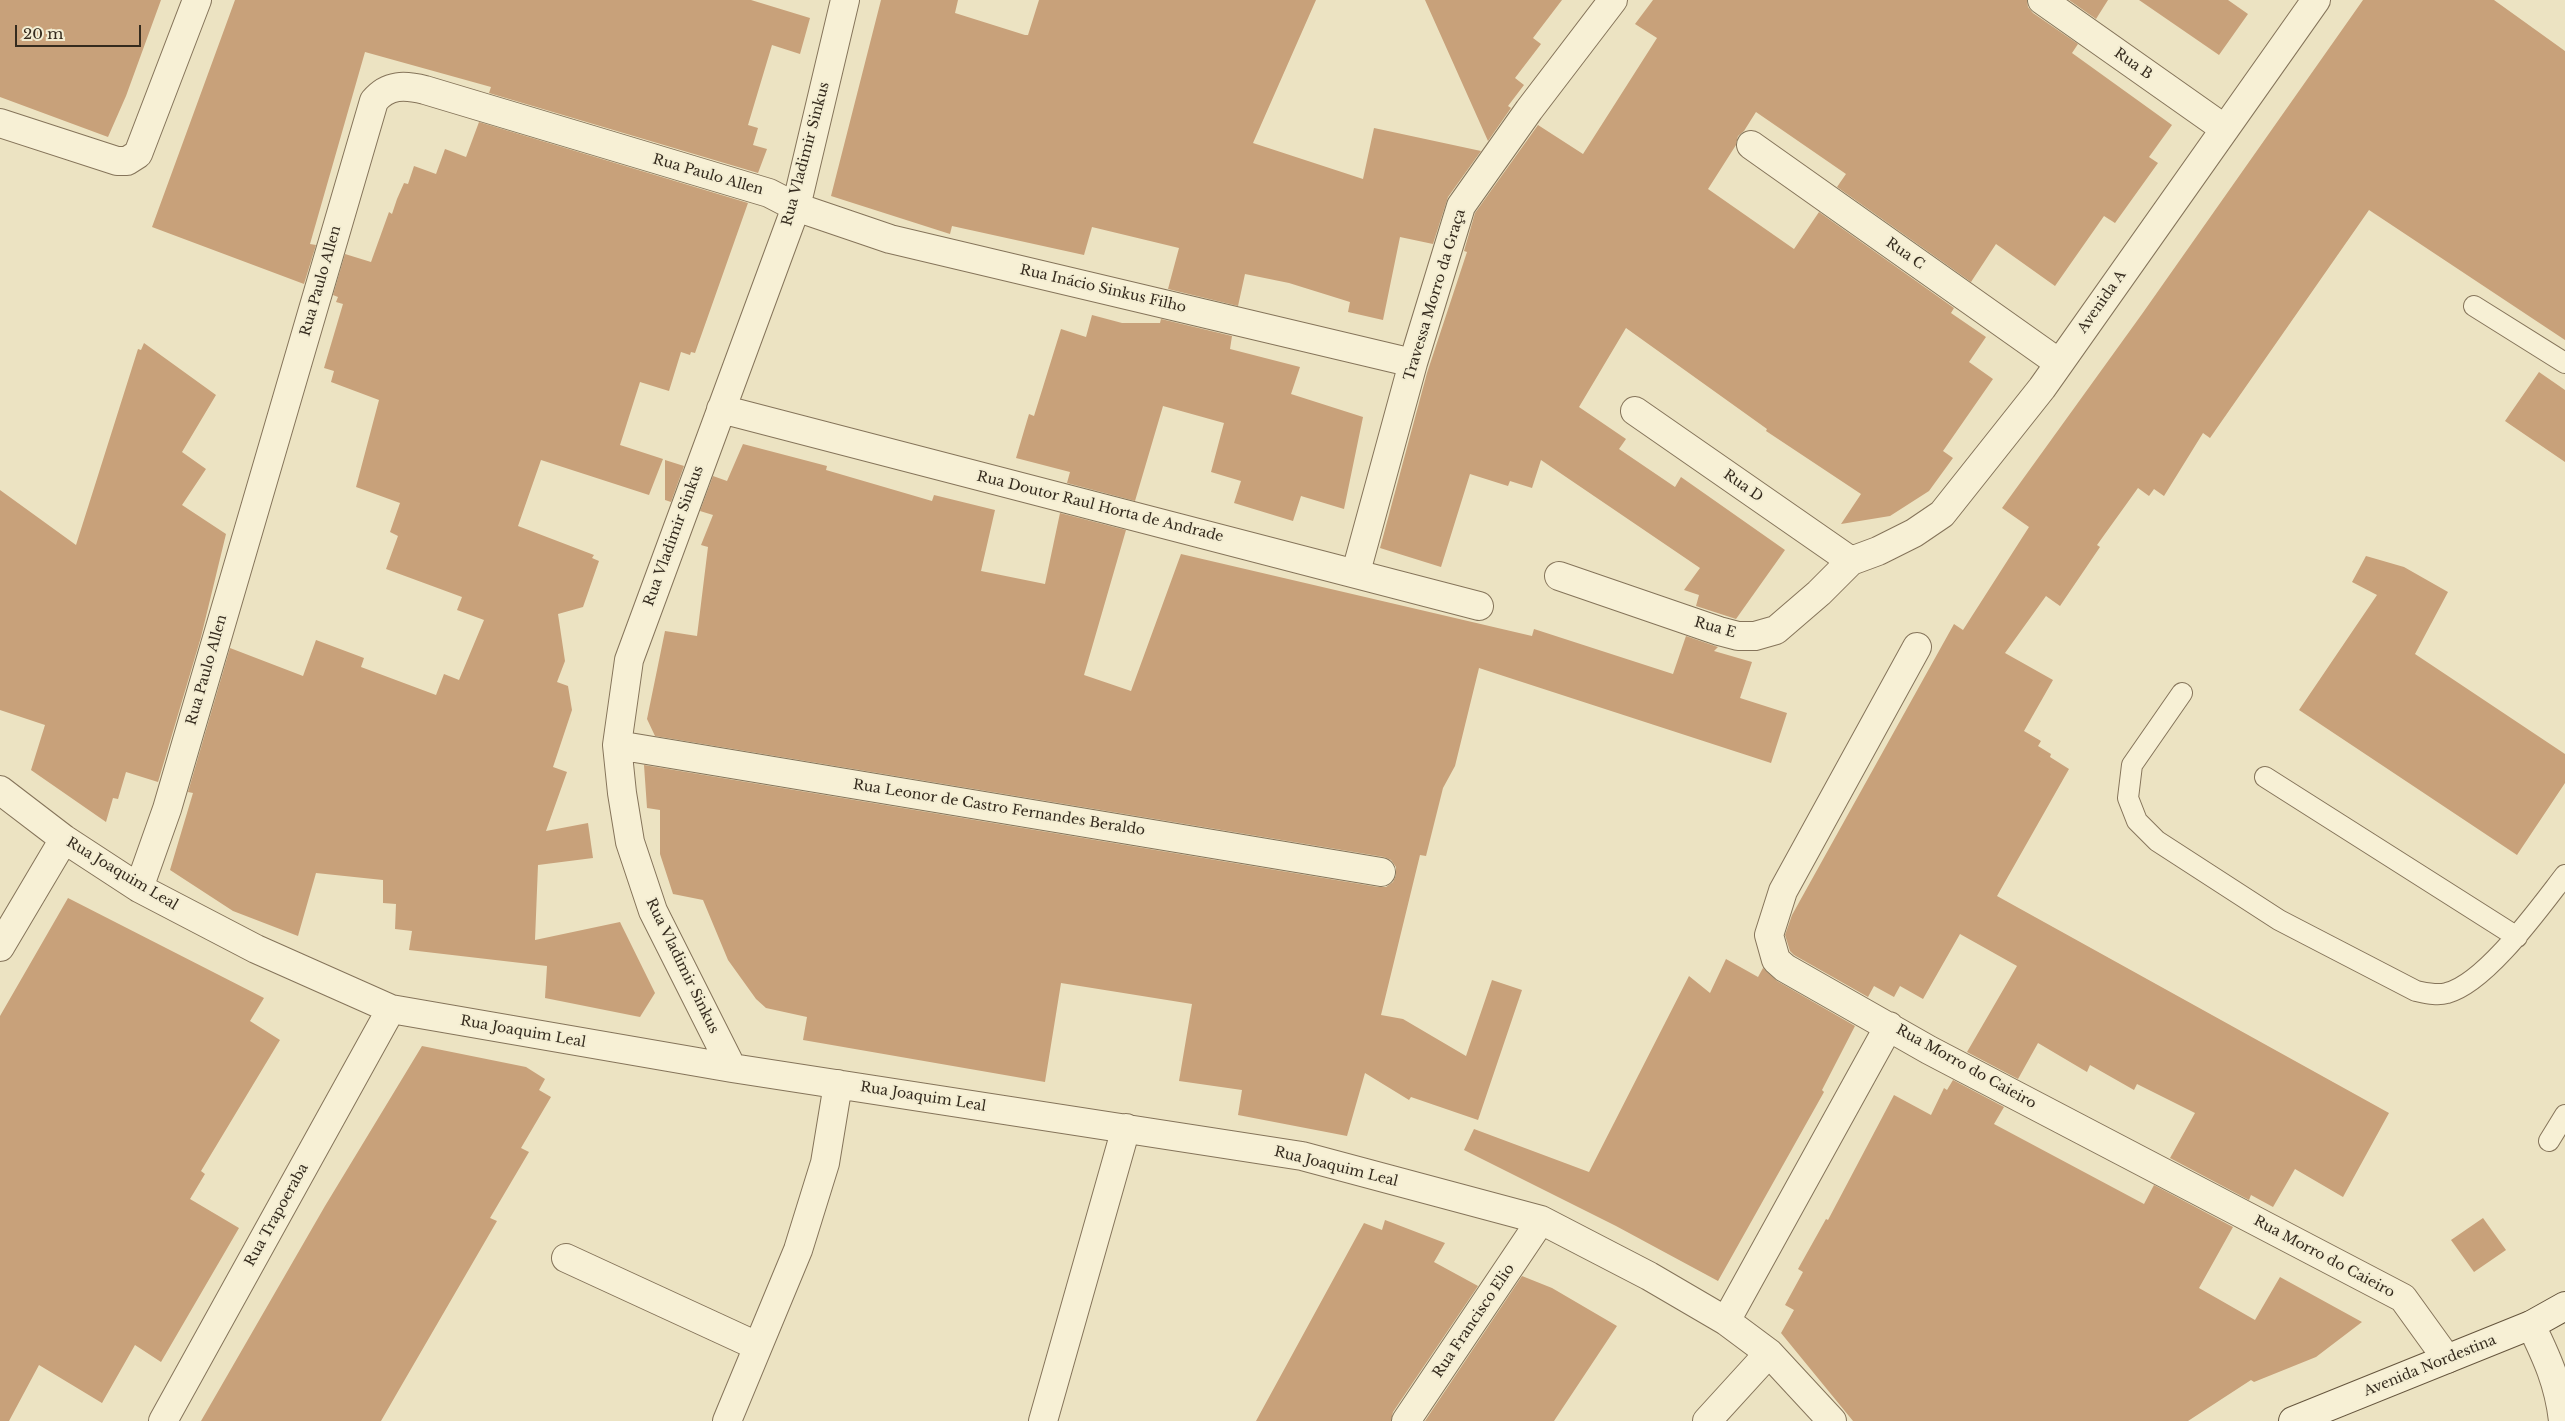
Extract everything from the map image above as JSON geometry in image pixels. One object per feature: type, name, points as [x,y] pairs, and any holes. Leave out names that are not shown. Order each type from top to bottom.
[{"type":"street","points":[[0,123],[117,161],[128,161],[138,154],[149,129],[197,0]]},
{"type":"street","name":"Rua Vladimir Sinkus","points":[[732,1068],[653,910],[630,842],[622,793],[618,745],[629,660],[796,207],[845,0]]},
{"type":"street","name":"Travessa Morro da Graça","points":[[1356,572],[1413,363],[1462,206],[1529,110],[1613,0]]},
{"type":"street","name":"Rua B","points":[[2042,0],[2225,129]]},
{"type":"street","name":"Avenida A","points":[[1850,561],[1878,551],[1914,533],[1942,514],[2059,363],[2316,0]]},
{"type":"street","name":"Rua Paulo Allen","points":[[139,888],[167,809],[374,101],[379,95],[388,90],[406,85],[425,90],[769,193],[796,207]]},
{"type":"street","name":"Rua C","points":[[1751,145],[2059,363]]},
{"type":"street","name":"Rua Inácio Sinkus Filho","points":[[796,207],[890,239],[1413,363]]},
{"type":"street","name":"Rua Doutor Raul Horta de Andrade","points":[[720,409],[1356,572],[1479,606]]},
{"type":"street","name":"Rua D","points":[[1635,411],[1850,561]]},
{"type":"street","name":"Rua E","points":[[1559,576],[1720,631],[1738,636],[1755,636],[1776,630],[1819,592],[1850,561]]},
{"type":"street","name":"Rua Morro do Caieiro","points":[[1917,647],[1782,890],[1768,935],[1776,960],[1785,968],[1929,1050],[2403,1298],[2447,1359]]},
{"type":"street","name":"Rua Leonor de Castro Fernandes Beraldo","points":[[618,745],[1381,872]]},
{"type":"street","name":"Rua Joaquim Leal","points":[[0,790],[64,839],[139,888],[256,949],[391,1009],[732,1068],[1302,1156],[1541,1220],[1649,1276],[1726,1321],[1769,1353],[1832,1421]]},
{"type":"street","points":[[0,947],[64,839]]},
{"type":"street","name":"Rua Trapoeraba","points":[[163,1421],[391,1009]]},
{"type":"street","points":[[1726,1321],[1889,1026]]},
{"type":"street","points":[[727,1421],[798,1250],[825,1163],[838,1084]]},
{"type":"street","points":[[1042,1421],[1126,1128]]},
{"type":"street","name":"Rua Francisco Elio","points":[[1406,1421],[1541,1220]]},
{"type":"street","points":[[566,1258],[757,1346]]},
{"type":"street","name":"Avenida Nordestina","points":[[2293,1421],[2530,1325],[2565,1306]]},
{"type":"street","points":[[2530,1325],[2552,1367],[2561,1399],[2563,1421]]},
{"type":"street","points":[[1707,1421],[1769,1353]]},
{"type":"lane","points":[[2474,306],[2565,363]]},
{"type":"lane","points":[[2182,693],[2132,765],[2128,798],[2137,821],[2157,841],[2279,920],[2416,991],[2430,994],[2446,993],[2460,988],[2517,937],[2565,875]]},
{"type":"lane","points":[[2265,777],[2517,937]]},
{"type":"lane","points":[[2549,1141],[2565,1115]]},
{"type":"building","points":[[0,0],[161,0],[126,96],[108,137],[0,97]]},
{"type":"building","points":[[235,0],[751,0],[810,18],[800,54],[772,45],[748,125],[758,128],[753,145],[767,149],[758,173],[489,93],[491,87],[365,52],[310,244],[316,245],[304,284],[152,227]]},
{"type":"building","points":[[881,0],[958,0],[955,13],[1028,35],[1039,0],[1316,0],[1253,143],[1363,179],[1374,128],[1481,151],[1448,197],[1433,244],[1400,237],[1383,320],[1348,312],[1350,302],[1289,283],[1245,274],[1238,306],[1168,289],[1179,248],[1092,227],[1084,255],[952,226],[950,234],[831,196]]},
{"type":"building","points":[[1425,0],[1562,0],[1533,38],[1541,44],[1515,78],[1524,85],[1508,106],[1511,108],[1488,141]]},
{"type":"building","points":[[1653,0],[2027,0],[2028,7],[2033,13],[2078,44],[2072,53],[2172,125],[2149,157],[2158,163],[2115,223],[2104,216],[2055,286],[1996,244],[1971,282],[1837,187],[1846,174],[1756,112],[1744,131],[1738,136],[1736,145],[1708,189],[1794,249],[1819,212],[1954,308],[1951,313],[1986,337],[1969,362],[1993,379],[1943,451],[1953,458],[1929,491],[1890,516],[1841,524],[1861,494],[1766,431],[1767,429],[1626,328],[1579,407],[1626,439],[1619,449],[1675,487],[1681,477],[1785,550],[1736,619],[1696,606],[1699,595],[1684,590],[1700,568],[1541,460],[1532,488],[1510,481],[1508,486],[1470,474],[1441,567],[1380,548],[1427,373],[1467,252],[1464,251],[1475,213],[1538,125],[1583,154],[1657,38],[1635,24]]},
{"type":"building","points":[[2069,0],[2108,0],[2096,19]]},
{"type":"building","points":[[2139,0],[2228,0],[2248,14],[2219,55]]},
{"type":"building","points":[[2363,0],[2494,0],[2565,51],[2565,340],[2369,210],[2210,438],[2203,433],[2164,496],[2154,489],[2149,496],[2138,488],[2097,545],[2100,547],[2060,606],[2046,596],[2005,653],[2053,680],[2024,731],[2041,741],[2038,746],[2051,754],[2050,757],[2069,769],[1997,896],[2389,1113],[2343,1197],[2295,1169],[2273,1207],[2251,1195],[2249,1200],[2170,1158],[2195,1113],[2137,1084],[2134,1090],[2090,1065],[2087,1072],[2038,1043],[2018,1079],[1967,1052],[2017,966],[1960,934],[1923,999],[1900,986],[1894,997],[1874,986],[1868,997],[1794,955],[1790,951],[1785,935],[1792,915],[1954,624],[1963,630],[2029,527],[2002,508],[2142,314]]},
{"type":"building","points":[[479,122],[748,203],[695,353],[691,352],[690,355],[681,352],[669,391],[640,382],[620,445],[663,459],[649,495],[541,460],[518,526],[594,555],[592,558],[599,561],[583,607],[558,614],[565,661],[557,682],[568,686],[572,710],[553,767],[567,772],[546,831],[588,823],[593,858],[538,865],[535,940],[620,922],[655,993],[640,1017],[545,998],[547,966],[409,950],[412,931],[395,929],[396,904],[383,903],[383,880],[316,873],[298,936],[233,911],[170,870],[193,793],[188,792],[230,648],[303,676],[316,640],[364,658],[361,667],[436,695],[444,674],[459,680],[484,620],[457,610],[462,597],[386,569],[398,536],[390,532],[400,503],[356,487],[379,400],[331,382],[334,371],[324,368],[343,304],[336,302],[338,297],[333,295],[345,254],[371,262],[389,212],[392,214],[404,183],[408,184],[414,166],[436,174],[445,149],[466,157]]},
{"type":"building","points":[[1092,315],[1122,323],[1160,323],[1161,319],[1232,336],[1230,349],[1300,367],[1291,394],[1363,417],[1344,509],[1301,496],[1293,521],[1234,503],[1241,481],[1211,472],[1224,423],[1163,406],[1135,501],[1067,483],[1070,472],[1016,458],[1029,414],[1034,416],[1061,329],[1086,337]]},
{"type":"building","points":[[144,343],[216,395],[182,452],[206,469],[182,505],[226,534],[201,637],[158,782],[126,772],[118,799],[113,798],[106,822],[31,770],[45,725],[0,710],[0,490],[76,545],[138,349],[141,350]]},
{"type":"building","points":[[2539,372],[2565,390],[2565,462],[2505,421]]},
{"type":"building","points":[[743,444],[827,466],[826,470],[932,501],[934,495],[995,510],[981,571],[1045,584],[1060,513],[1126,530],[1084,675],[1131,691],[1181,554],[1532,636],[1534,629],[1673,674],[1686,636],[1718,647],[1714,651],[1752,662],[1740,698],[1787,713],[1771,763],[1479,668],[1455,766],[1443,788],[1426,856],[1420,855],[1381,1015],[1403,1019],[1466,1056],[1492,980],[1522,990],[1478,1120],[1411,1097],[1409,1100],[1365,1073],[1347,1136],[1238,1115],[1242,1090],[1179,1081],[1192,1004],[1061,983],[1045,1082],[803,1040],[807,1017],[766,1008],[756,999],[728,960],[703,900],[673,894],[660,854],[660,810],[647,808],[644,765],[1378,887],[1386,887],[1393,882],[1396,875],[1396,867],[1391,860],[1384,857],[655,736],[647,719],[665,631],[697,636],[708,547],[701,545],[713,515],[700,511],[713,476],[727,481]]},
{"type":"building","points":[[665,460],[684,466],[671,502],[665,500]]},
{"type":"building","points":[[2366,556],[2404,567],[2448,592],[2415,654],[2565,754],[2565,783],[2517,855],[2299,710],[2377,595],[2352,582]]},
{"type":"building","points":[[68,898],[264,998],[250,1021],[280,1040],[201,1171],[205,1174],[190,1199],[239,1228],[161,1362],[135,1345],[102,1403],[39,1365],[9,1421],[0,1421],[0,1016]]},
{"type":"building","points":[[1726,959],[1758,977],[1763,968],[1777,981],[1855,1026],[1822,1090],[1824,1092],[1718,1281],[1616,1226],[1464,1150],[1474,1129],[1589,1172],[1689,976],[1710,993]]},
{"type":"building","points":[[422,1046],[526,1067],[545,1079],[539,1090],[551,1097],[521,1148],[529,1152],[490,1218],[497,1221],[381,1421],[201,1421],[325,1206]]},
{"type":"building","points":[[1953,1080],[2004,1107],[1994,1124],[2144,1204],[2154,1185],[2233,1227],[2199,1288],[2255,1320],[2280,1277],[2362,1322],[2316,1357],[2254,1382],[2251,1380],[2188,1421],[1853,1421],[1781,1333],[1794,1310],[1785,1305],[1803,1272],[1798,1269],[1826,1219],[1828,1220],[1894,1095],[1931,1115],[1944,1088],[1947,1090]]},
{"type":"building","points":[[2483,1218],[2506,1250],[2474,1272],[2451,1240]]},
{"type":"building","points":[[1385,1220],[1445,1243],[1434,1262],[1478,1286],[1393,1412],[1391,1421],[1256,1421],[1364,1223],[1382,1230]]},
{"type":"building","points":[[1522,1276],[1552,1288],[1617,1326],[1554,1421],[1425,1421]]}]
